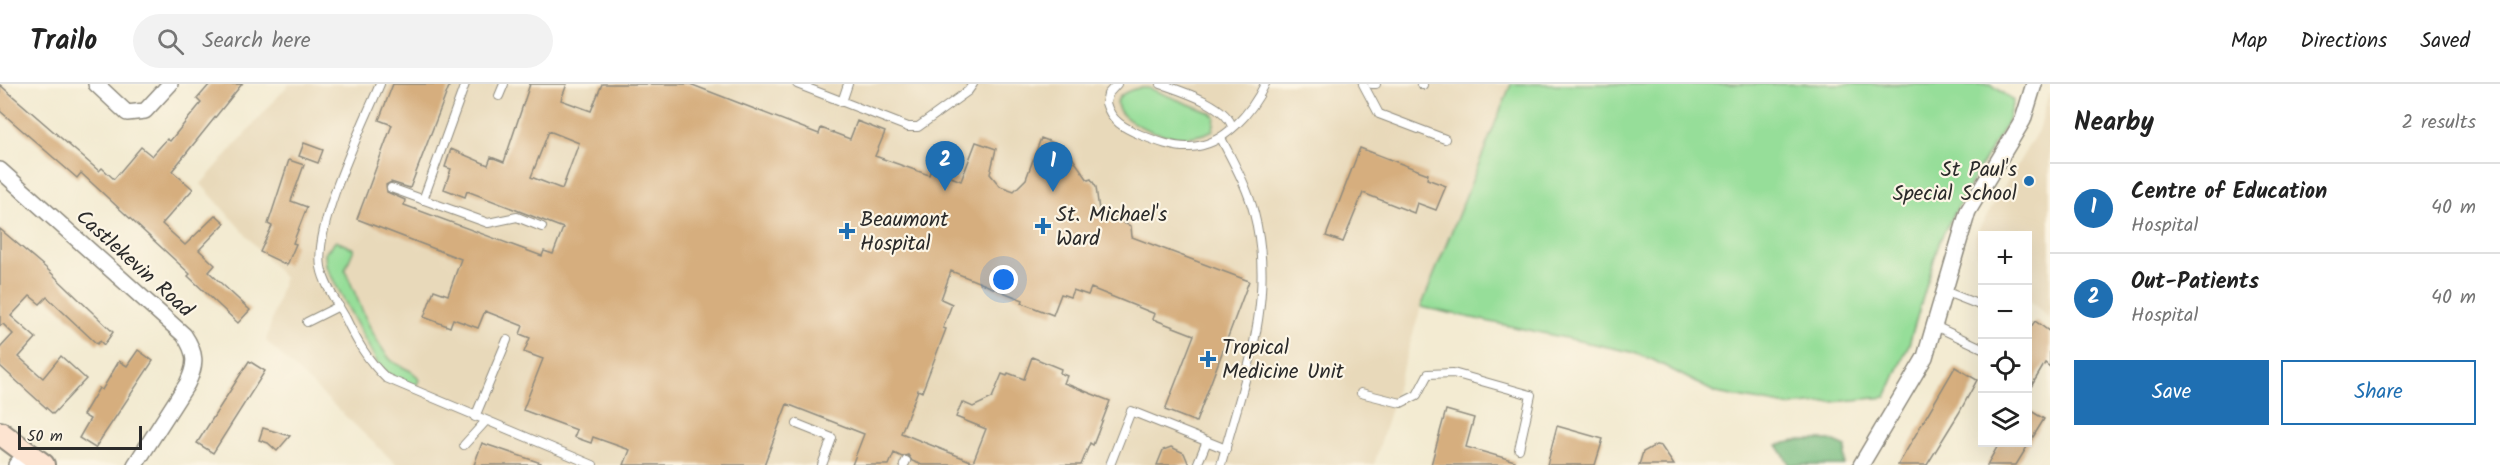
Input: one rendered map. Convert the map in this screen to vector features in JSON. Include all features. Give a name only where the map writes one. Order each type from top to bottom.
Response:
[{"type":"street","points":[[96,84],[127,113],[146,111],[170,84]]},
{"type":"street","points":[[1861,465],[1925,357],[1968,211],[2023,120],[2029,85]]},
{"type":"street","name":"Castlekevin Road","points":[[0,170],[184,335],[193,347],[195,359],[188,384],[135,465]]},
{"type":"street","points":[[0,433],[29,461]]},
{"type":"lane","points":[[380,84],[335,195],[320,252],[321,270],[360,347],[373,366],[386,378],[485,422],[590,464]]},
{"type":"lane","points":[[423,200],[465,84]]},
{"type":"lane","points":[[499,96],[504,84]]},
{"type":"lane","points":[[797,84],[908,128],[918,127],[968,91],[973,84]]},
{"type":"lane","points":[[842,102],[848,84]]},
{"type":"lane","points":[[1117,84],[1108,94],[1106,103],[1114,121],[1125,129],[1153,140],[1191,148],[1221,138],[1248,112],[1265,84]]},
{"type":"lane","points":[[1161,84],[1224,112],[1230,119],[1232,127]]},
{"type":"lane","points":[[1363,84],[1379,114],[1445,139]]},
{"type":"lane","points":[[1221,138],[1240,175],[1255,213],[1263,269],[1263,292],[1251,360],[1221,465]]},
{"type":"lane","points":[[391,188],[488,223],[517,218],[542,227]]},
{"type":"lane","points":[[1944,291],[1978,304]]},
{"type":"lane","points":[[307,322],[339,306]]},
{"type":"lane","points":[[1935,326],[1978,346]]},
{"type":"lane","points":[[475,417],[507,340]]},
{"type":"lane","points":[[1361,393],[1401,403],[1417,395],[1428,374],[1453,373],[1531,395],[1519,449]]},
{"type":"lane","points":[[1110,465],[1131,411],[1226,449]]},
{"type":"lane","points":[[464,445],[485,422]]},
{"type":"lane","points":[[797,424],[832,438],[822,465]]},
{"type":"lane","points":[[1197,465],[1207,441]]},
{"type":"shaded area","name":"Beaumont Hospital","points":[[289,84],[1511,84],[1421,307],[1374,465],[397,465],[266,341],[284,278],[201,184]]},
{"type":"shaded area","name":"St Paul's Special School","points":[[2050,89],[2050,319],[2032,303],[2032,231],[1978,231],[1978,255],[1975,235],[2040,127]]},
{"type":"green space","points":[[1511,84],[1991,84],[2013,101],[2007,123],[1975,175],[1940,240],[1909,344],[1886,397],[1788,406],[1716,393],[1653,360],[1631,352],[1421,307]]},
{"type":"green space","points":[[1139,88],[1148,88],[1211,113],[1215,117],[1213,130],[1194,136],[1173,136],[1135,124],[1122,114],[1117,104],[1122,95]]},
{"type":"green space","points":[[336,241],[354,249],[345,270],[364,316],[390,359],[417,376],[419,380],[416,386],[395,379],[378,364],[326,266],[325,253]]},
{"type":"green space","points":[[1800,440],[1830,440],[1846,447],[1844,465],[1790,465],[1777,445]]},
{"type":"building","points":[[210,84],[242,84],[172,171],[193,189],[162,224],[185,245],[216,215],[225,223],[199,250],[215,265],[209,272],[250,310],[238,323],[188,276],[190,274],[81,173],[77,178],[0,111],[0,85],[99,171],[102,168],[114,179],[141,147],[152,156],[167,139],[170,141],[201,103],[197,99]]},
{"type":"building","points":[[393,84],[450,84],[410,188],[391,182],[386,185],[387,192],[405,200],[404,205],[542,256],[544,251],[553,254],[563,228],[467,191],[465,197],[444,189],[451,169],[445,167],[451,149],[488,165],[491,157],[504,162],[530,84],[567,84],[561,100],[591,111],[602,84],[690,84],[819,134],[821,128],[850,139],[857,121],[885,132],[875,156],[929,175],[931,169],[961,181],[976,142],[996,149],[990,174],[1000,186],[1014,191],[1026,179],[1041,138],[1054,143],[1071,156],[1088,180],[1091,179],[1096,187],[1099,210],[1122,218],[1123,223],[1131,226],[1132,237],[1249,281],[1196,422],[1165,410],[1194,335],[1153,319],[1155,314],[1091,288],[1088,295],[1073,290],[1070,297],[1061,294],[1053,315],[1022,303],[1023,300],[951,271],[941,299],[952,304],[943,328],[946,329],[922,392],[918,390],[901,433],[973,462],[986,429],[956,417],[962,402],[973,407],[992,398],[1002,374],[1007,376],[1008,373],[1024,379],[1032,357],[1061,369],[1060,373],[1067,376],[1064,383],[1110,401],[1093,445],[1090,443],[1081,465],[922,465],[912,461],[908,455],[902,457],[894,453],[889,465],[852,465],[864,434],[787,404],[764,465],[624,465],[630,450],[593,437],[591,443],[574,437],[577,430],[523,410],[543,359],[524,352],[530,338],[520,334],[523,326],[485,311],[478,328],[453,319],[450,327],[424,317],[434,290],[448,295],[461,259],[357,219],[392,125],[379,120]],"holes":[[[549,131],[579,143],[562,189],[531,177]]]},
{"type":"building","points":[[304,143],[323,150],[318,163],[299,156]]},
{"type":"building","points":[[1360,148],[1428,174],[1427,179],[1446,186],[1436,210],[1417,203],[1414,213],[1363,193],[1343,242],[1326,236]]},
{"type":"building","points":[[289,160],[304,165],[291,201],[307,207],[287,265],[260,252],[272,226],[268,224]]},
{"type":"building","points":[[0,229],[46,268],[113,332],[104,345],[100,341],[97,344],[47,297],[40,304],[30,296],[11,316],[36,338],[19,357],[43,378],[61,356],[86,379],[53,414],[0,366],[0,348],[13,334],[3,324],[0,326]]},
{"type":"building","points":[[2035,321],[2050,332],[2050,367],[2045,363],[2032,385],[2032,339],[2032,325]]},
{"type":"building","points":[[138,350],[153,361],[95,448],[79,438],[90,419],[83,415],[99,388],[102,390],[119,361],[127,366]]},
{"type":"building","points":[[249,361],[265,371],[213,453],[197,443]]},
{"type":"building","points":[[1955,367],[1977,380],[1959,413],[1927,465],[1898,465]]},
{"type":"building","points":[[1446,410],[1474,418],[1466,447],[1515,461],[1514,465],[1431,465]]},
{"type":"building","points":[[2032,412],[2044,419],[2032,439]]},
{"type":"building","points":[[1557,426],[1603,439],[1595,465],[1547,465]]},
{"type":"building","points":[[263,428],[290,436],[277,451],[268,443],[259,440]]},
{"type":"building","points":[[482,443],[541,463],[540,465],[474,465]]},
{"type":"building","points":[[1656,445],[1661,446],[1674,465],[1639,465],[1643,452]]},
{"type":"building","points":[[1171,447],[1184,453],[1189,465],[1157,465],[1163,450]]},
{"type":"building","points":[[1997,447],[2027,447],[2016,465],[1987,465]]},
{"type":"place","name":"St Paul's Special School","points":[[2029,181]]},
{"type":"place","name":"Out-Patients","points":[[945,191]]},
{"type":"place","name":"Centre of Education","points":[[1053,192]]},
{"type":"place","name":"St. Michael's Ward","points":[[1043,226]]},
{"type":"place","name":"Beaumont Hospital","points":[[847,231]]},
{"type":"place","name":"Tropical Medicine Unit","points":[[1208,359]]}]
